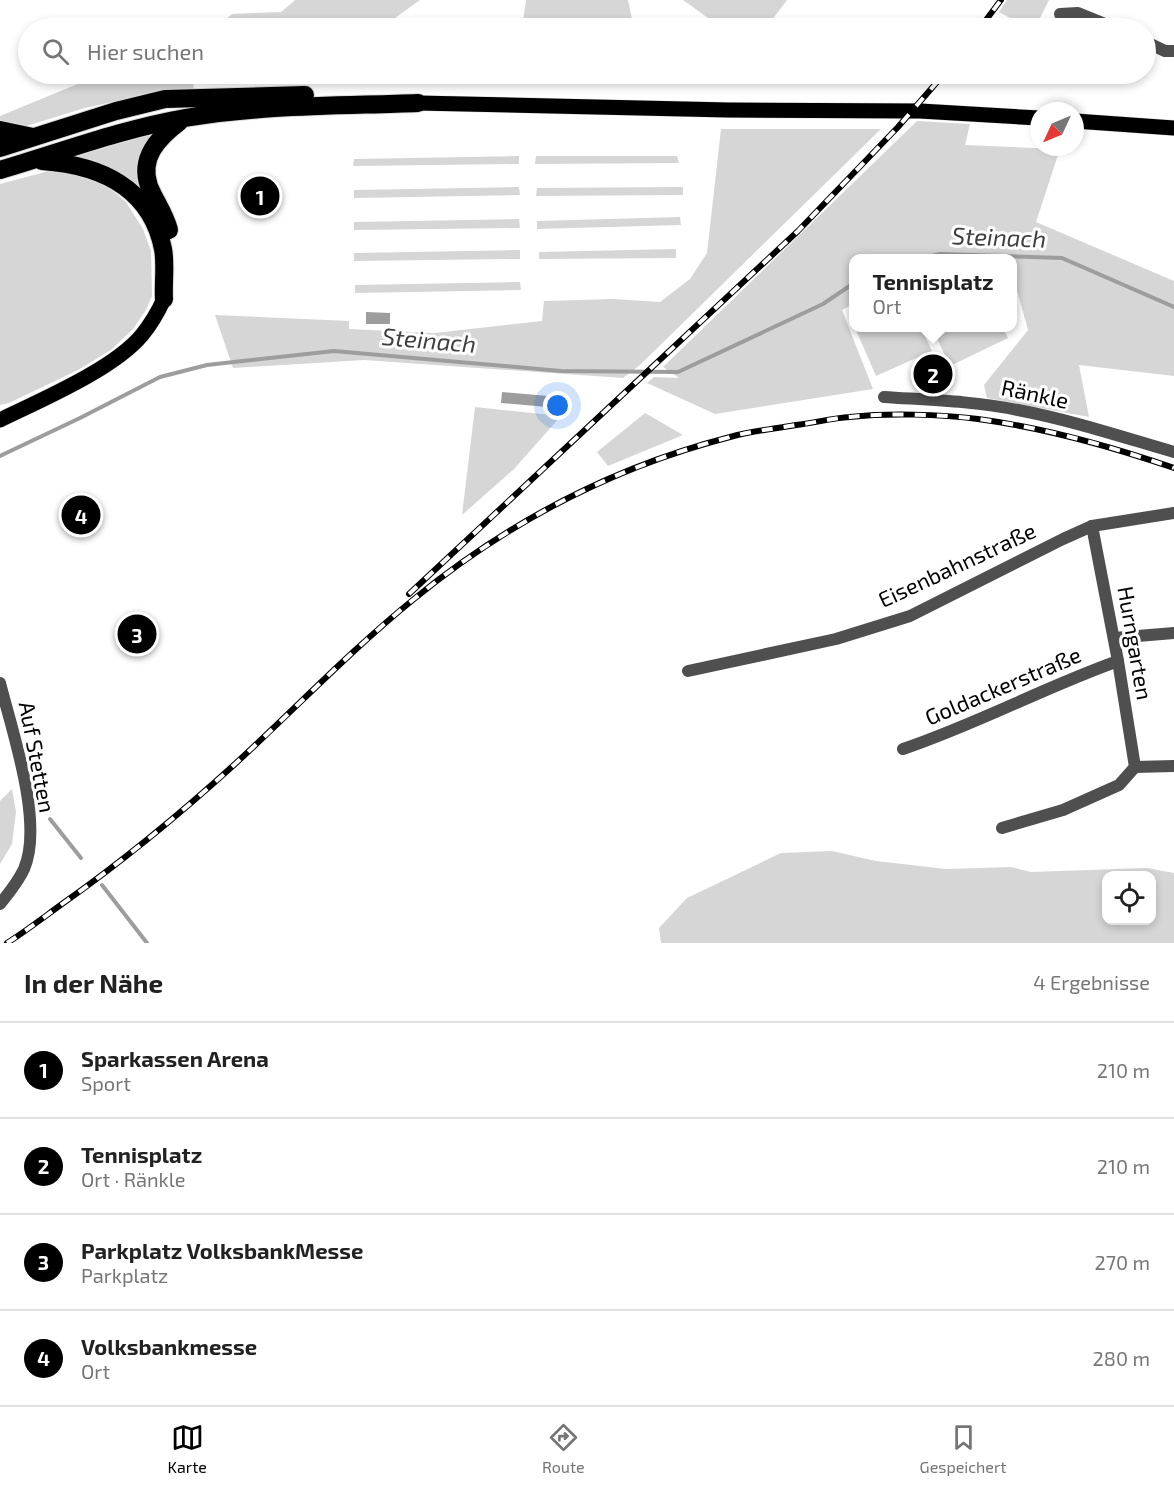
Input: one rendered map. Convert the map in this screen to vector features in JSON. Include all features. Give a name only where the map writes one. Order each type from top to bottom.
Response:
[{"type":"highway","points":[[0,148],[116,111],[165,99],[339,95],[418,103]]},
{"type":"highway","points":[[0,170],[121,133],[183,119],[290,108],[418,103]]},
{"type":"highway","points":[[164,299],[171,275],[172,255],[169,227],[150,187],[146,171],[148,156],[157,141],[183,119]]},
{"type":"highway","points":[[0,130],[35,138]]},
{"type":"highway","points":[[32,160],[67,163],[104,173],[128,189],[146,209],[158,230],[164,251],[164,299]]},
{"type":"main road","points":[[418,103],[728,110],[920,111],[1030,117]]},
{"type":"main road","points":[[1084,122],[1174,128]]},
{"type":"main road","points":[[0,420],[117,357],[142,336],[156,316],[164,299]]},
{"type":"street","points":[[1060,14],[1078,13],[1090,18]]},
{"type":"street","points":[[1156,47],[1165,51],[1174,51]]},
{"type":"street","name":"Ränkle","points":[[884,397],[963,402],[1017,410],[1062,419],[1174,452]]},
{"type":"street","name":"Eisenbahnstraße","points":[[688,671],[836,639],[910,616],[1092,526],[1174,513]]},
{"type":"street","name":"Hurngarten","points":[[1092,526],[1114,638],[1135,767]]},
{"type":"street","points":[[1114,638],[1174,633]]},
{"type":"street","name":"Goldackerstraße","points":[[903,749],[945,735],[1041,691],[1118,661]]},
{"type":"street","name":"Auf Stetten","points":[[0,683],[30,810],[29,846],[24,869],[0,904]]},
{"type":"street","points":[[1002,828],[1063,810],[1119,785],[1135,767],[1174,766]]},
{"type":"shaded area","points":[[295,0],[420,0],[395,18],[227,18],[232,14],[281,12]]},
{"type":"shaded area","points":[[526,0],[628,0],[632,18],[523,18]]},
{"type":"shaded area","points":[[683,0],[787,0],[774,18],[708,18]]},
{"type":"shaded area","points":[[1007,0],[1049,0],[1040,18],[1010,18],[999,12]]},
{"type":"shaded area","points":[[78,84],[193,84],[194,90],[139,96],[85,108],[0,134],[0,116]]},
{"type":"shaded area","points":[[917,121],[970,124],[965,145],[1030,148],[1030,156],[1058,156],[1036,222],[1174,281],[1174,376],[1079,365],[1089,417],[987,398],[984,385],[1028,330],[1017,290],[1017,254],[849,254],[849,306],[842,310],[873,389],[715,414],[647,383],[654,377],[679,378],[663,367]]},
{"type":"shaded area","points":[[721,129],[881,129],[640,365],[623,378],[364,360],[233,368],[215,315],[349,321],[349,329],[435,333],[542,321],[544,301],[614,299],[660,302],[690,279],[707,253]]},
{"type":"shaded area","points":[[153,134],[146,196],[114,172],[76,156]]},
{"type":"shaded area","points":[[519,156],[519,164],[353,166],[354,159]]},
{"type":"shaded area","points":[[536,156],[677,156],[679,163],[535,164]]},
{"type":"shaded area","points":[[64,167],[100,180],[126,202],[143,229],[151,251],[152,296],[133,329],[111,350],[78,370],[9,403],[0,405],[0,184]]},
{"type":"shaded area","points":[[519,187],[520,195],[354,198],[354,190]]},
{"type":"shaded area","points":[[683,187],[683,195],[536,196],[537,188]]},
{"type":"shaded area","points":[[680,217],[681,225],[537,229],[537,221]]},
{"type":"shaded area","points":[[519,219],[520,228],[354,230],[354,222]]},
{"type":"shaded area","points":[[676,249],[676,258],[539,259],[539,252]]},
{"type":"shaded area","points":[[520,250],[520,259],[354,261],[354,253]]},
{"type":"shaded area","points":[[520,282],[521,290],[355,293],[355,285]]},
{"type":"shaded area","points":[[366,312],[390,313],[390,324],[366,324]]},
{"type":"shaded area","points":[[857,332],[923,332],[932,351],[876,376]]},
{"type":"shaded area","points":[[934,332],[1005,332],[1008,338],[950,366]]},
{"type":"shaded area","points":[[502,392],[548,396],[547,407],[501,403]]},
{"type":"shaded area","points":[[475,407],[561,416],[514,469],[462,515]]},
{"type":"shaded area","points":[[645,413],[683,435],[608,466],[597,452]]},
{"type":"shaded area","points":[[12,789],[16,812],[12,844],[0,864],[0,801]]},
{"type":"shaded area","points":[[832,851],[876,861],[946,869],[1011,867],[1031,872],[1147,868],[1174,873],[1174,943],[661,943],[659,928],[687,898],[781,853]]},
{"type":"waterway","name":"Steinach","points":[[1017,257],[1062,258],[1174,307]]},
{"type":"waterway","name":"Steinach","points":[[0,456],[160,377],[207,365],[334,351],[561,371],[678,372],[823,304],[849,286]]},
{"type":"waterway","points":[[50,819],[81,858]]},
{"type":"waterway","points":[[102,885],[147,943]]},
{"type":"railway","points":[[988,18],[1001,0]]},
{"type":"railway","points":[[409,594],[798,231],[898,127],[935,84]]},
{"type":"railway","points":[[7,943],[107,871],[172,819],[235,764],[368,639],[449,571],[524,522],[603,481],[644,464],[687,449],[754,432],[843,418],[914,415],[963,417],[1028,427],[1102,445],[1174,468]]},
{"type":"place","name":"Sparkassen Arena","points":[[260,196]]},
{"type":"place","name":"Tennisplatz","points":[[933,374]]},
{"type":"place","name":"Volksbankmesse","points":[[81,515]]},
{"type":"place","name":"Parkplatz VolksbankMesse","points":[[137,634]]}]
